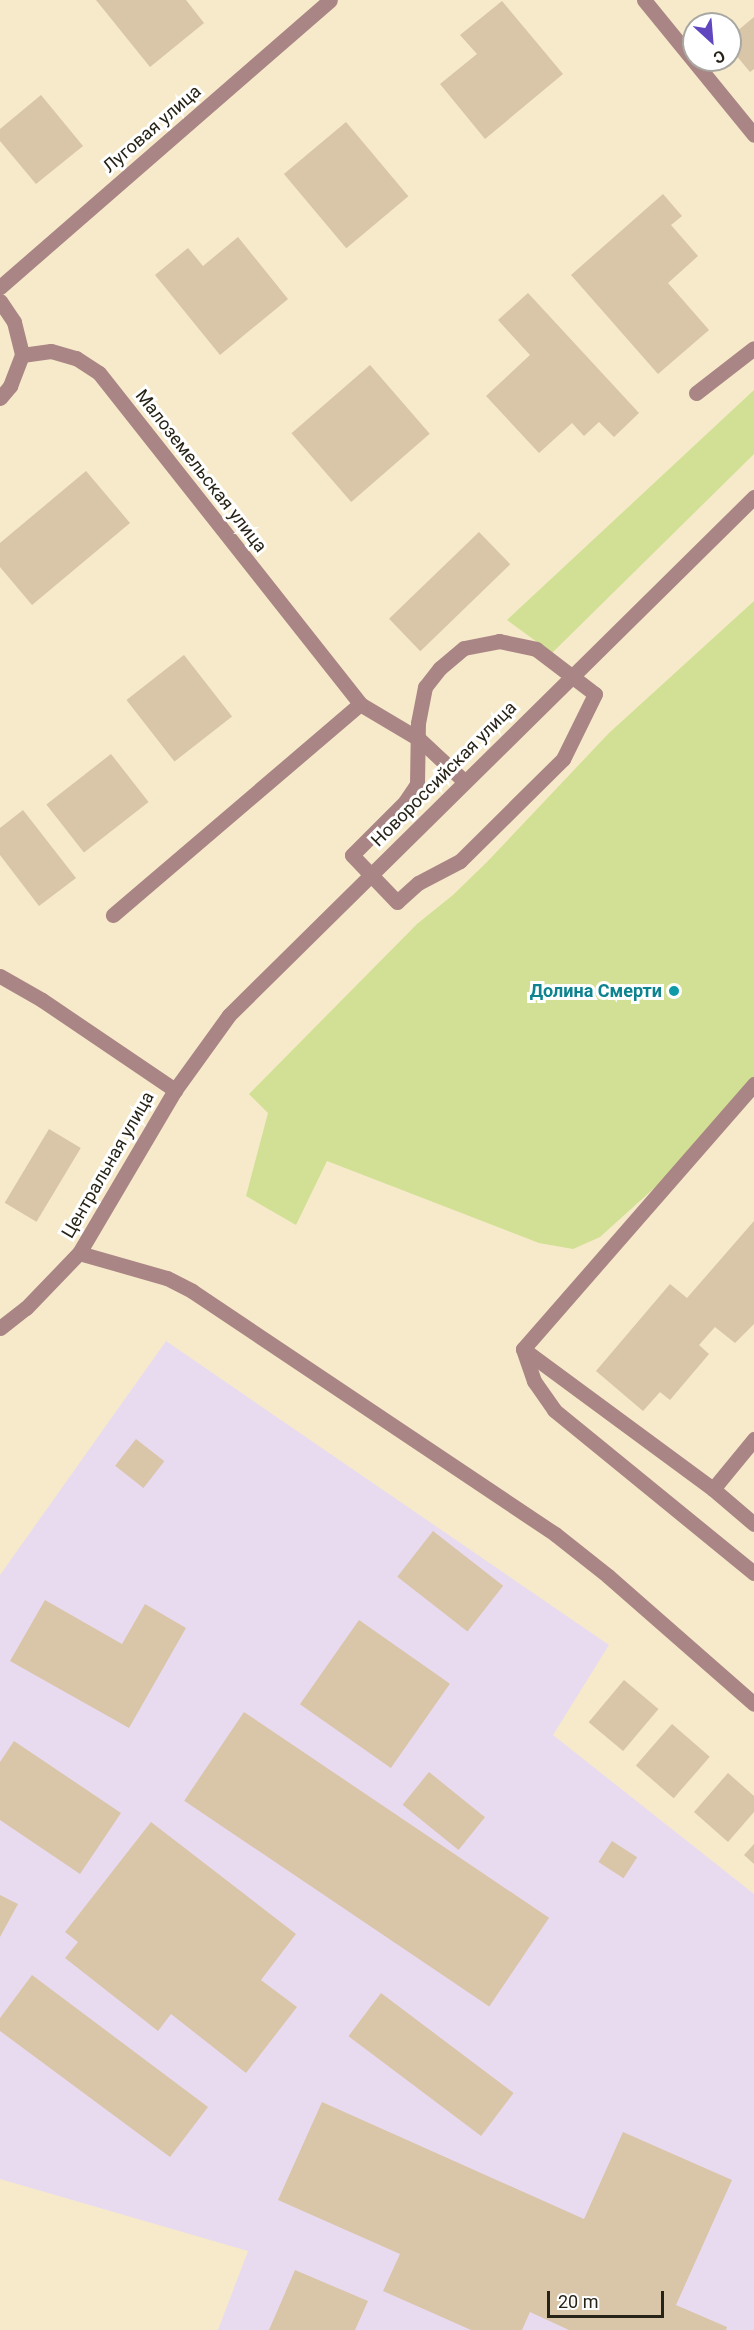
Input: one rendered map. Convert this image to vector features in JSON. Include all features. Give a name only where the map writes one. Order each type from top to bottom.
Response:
[{"type":"street","name":"Луговая улица","points":[[0,287],[330,0]]},
{"type":"street","points":[[644,0],[754,135]]},
{"type":"street","points":[[0,301],[14,322],[22,355],[10,386],[0,398]]},
{"type":"street","points":[[696,393],[754,348]]},
{"type":"street","name":"Малоземельская улица","points":[[22,355],[51,351],[76,358],[99,373],[360,704]]},
{"type":"street","name":"Новороссийская улица","points":[[175,1090],[229,1015],[754,497]]},
{"type":"street","points":[[500,641],[536,650],[571,676],[595,694],[563,759],[460,861],[418,883],[397,902],[352,855],[405,802],[417,784],[418,723],[425,687],[440,668],[464,648],[500,641]]},
{"type":"street","points":[[113,915],[360,704],[419,739],[464,781]]},
{"type":"street","name":"Центральная улица","points":[[0,976],[42,1000],[175,1090],[80,1253],[26,1308],[0,1328]]},
{"type":"street","points":[[523,1349],[754,1084]]},
{"type":"street","points":[[80,1253],[167,1278],[192,1290],[555,1534],[608,1576],[754,1704]]},
{"type":"street","points":[[523,1349],[713,1489],[754,1524]]},
{"type":"street","points":[[523,1349],[534,1381],[554,1410],[754,1573]]},
{"type":"street","points":[[713,1489],[754,1440]]},
{"type":"shaded area","points":[[166,1341],[609,1645],[553,1735],[754,1894],[754,2330],[218,2330],[248,2251],[0,2179],[0,1575]]},
{"type":"green space","points":[[754,390],[754,454],[552,653],[507,620]]},
{"type":"green space","points":[[754,601],[754,1082],[672,1172],[600,1237],[573,1249],[539,1243],[327,1161],[296,1225],[246,1196],[268,1113],[249,1094],[417,924],[453,895],[487,862],[609,733]]},
{"type":"building","points":[[96,0],[186,0],[204,23],[150,67]]},
{"type":"building","points":[[502,1],[563,74],[485,139],[440,84],[477,54],[460,35]]},
{"type":"building","points":[[754,17],[754,69],[750,72],[742,62],[742,27]]},
{"type":"building","points":[[41,95],[83,146],[36,184],[0,141],[0,129]]},
{"type":"building","points":[[346,122],[408,196],[346,248],[284,174]]},
{"type":"building","points":[[663,194],[682,216],[671,225],[698,256],[668,283],[709,330],[658,374],[571,275]]},
{"type":"building","points":[[238,237],[288,299],[220,355],[155,275],[188,248],[203,266]]},
{"type":"building","points":[[528,293],[639,413],[614,437],[599,422],[584,436],[572,423],[539,453],[486,396],[530,355],[498,320]]},
{"type":"building","points":[[370,365],[430,434],[351,502],[292,433]]},
{"type":"building","points":[[86,471],[130,523],[32,605],[0,567],[0,543]]},
{"type":"building","points":[[479,532],[510,564],[420,651],[389,619]]},
{"type":"building","points":[[184,655],[232,716],[174,761],[126,700]]},
{"type":"building","points":[[111,754],[149,802],[84,853],[46,804]]},
{"type":"building","points":[[23,810],[76,878],[39,906],[0,855],[0,828]]},
{"type":"building","points":[[49,1129],[81,1148],[36,1222],[5,1203]]},
{"type":"building","points":[[754,1221],[754,1324],[735,1343],[715,1327],[699,1345],[709,1354],[670,1400],[660,1392],[643,1411],[596,1371],[670,1284],[687,1298]]},
{"type":"building","points":[[136,1439],[164,1461],[143,1488],[115,1466]]},
{"type":"building","points":[[433,1531],[503,1586],[467,1631],[397,1577]]},
{"type":"building","points":[[45,1600],[122,1644],[145,1604],[186,1628],[129,1728],[10,1661]]},
{"type":"building","points":[[359,1620],[450,1684],[391,1768],[300,1704]]},
{"type":"building","points":[[624,1680],[658,1709],[623,1751],[589,1722]]},
{"type":"building","points":[[244,1712],[549,1918],[489,2006],[184,1801]]},
{"type":"building","points":[[672,1724],[710,1757],[674,1798],[636,1766]]},
{"type":"building","points":[[14,1741],[121,1813],[80,1874],[0,1820],[0,1762]]},
{"type":"building","points":[[429,1772],[485,1817],[459,1850],[403,1805]]},
{"type":"building","points":[[728,1773],[754,1796],[754,1812],[728,1842],[694,1812]]},
{"type":"building","points":[[151,1822],[296,1934],[261,1980],[297,2007],[246,2073],[171,2014],[158,2031],[65,1958],[78,1942],[65,1932]]},
{"type":"building","points":[[612,1841],[637,1857],[624,1878],[598,1862]]},
{"type":"building","points":[[754,1844],[754,1864],[744,1855]]},
{"type":"building","points":[[0,1895],[18,1904],[0,1937]]},
{"type":"building","points":[[32,1975],[208,2107],[170,2157],[0,2031],[0,2018]]},
{"type":"building","points":[[381,1993],[514,2093],[481,2136],[349,2036]]},
{"type":"building","points":[[322,2102],[584,2219],[623,2132],[732,2180],[676,2305],[727,2327],[726,2330],[569,2330],[530,2312],[522,2330],[471,2330],[383,2291],[400,2254],[278,2200]]},
{"type":"building","points":[[295,2270],[368,2301],[355,2330],[269,2330]]},
{"type":"place","name":"Долина Смерти","points":[[674,991]]}]
